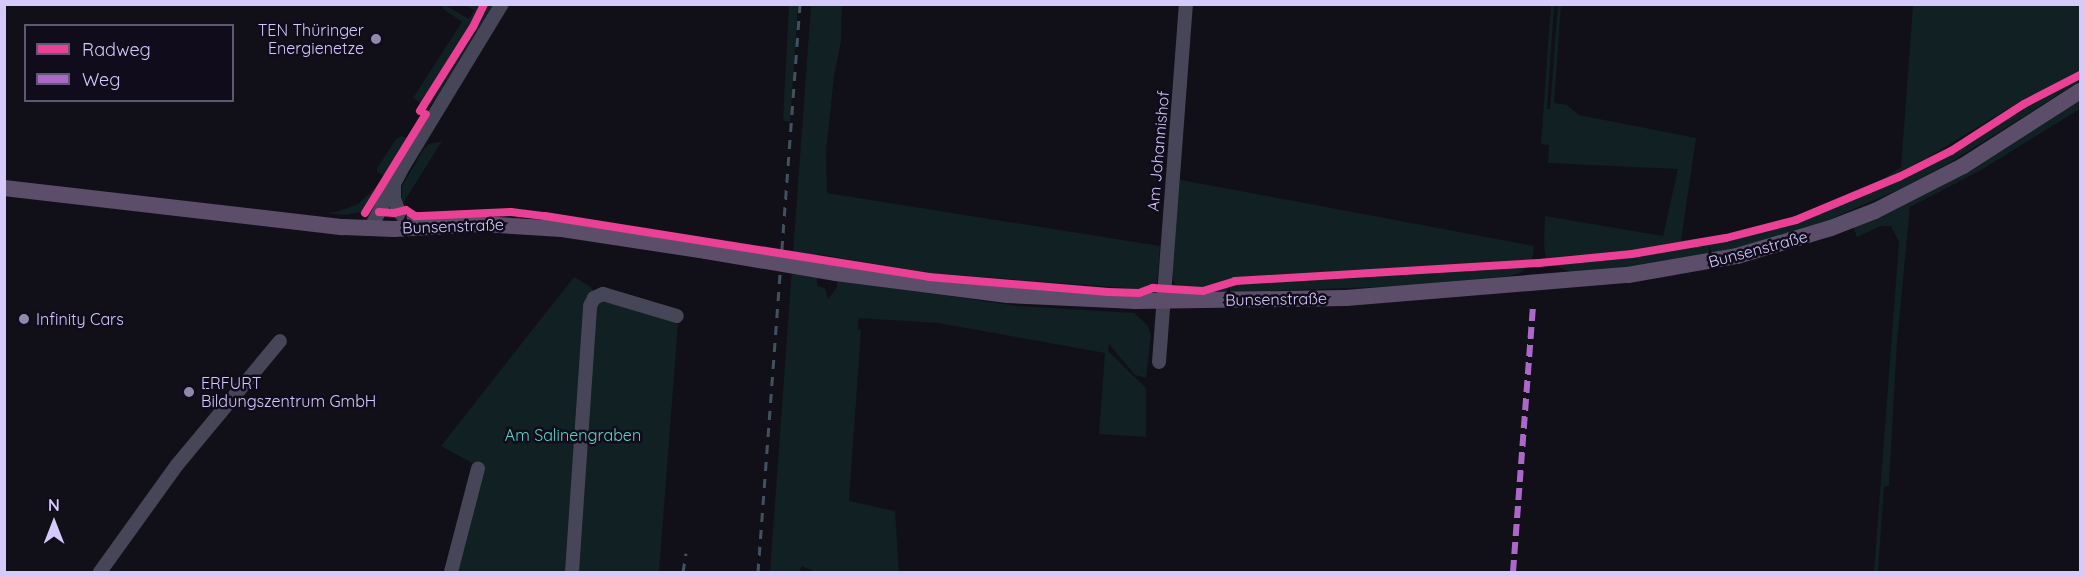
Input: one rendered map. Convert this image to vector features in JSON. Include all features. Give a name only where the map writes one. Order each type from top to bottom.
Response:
[{"type":"main road","name":"Bunsenstraße","points":[[4,188],[336,226],[371,228],[511,224],[581,231],[836,273],[1008,295],[1163,301],[1346,298],[1628,275],[1716,261],[1811,235],[1875,211],[1963,166],[2080,91]]},
{"type":"street","points":[[371,228],[394,184],[502,4]]},
{"type":"street","name":"Am Johannishof","points":[[1159,362],[1186,4]]},
{"type":"street","points":[[394,184],[394,199],[399,212],[414,227]]},
{"type":"street","points":[[572,573],[590,306],[594,298],[603,294],[677,316]]},
{"type":"street","points":[[100,573],[177,465],[280,340]]},
{"type":"street","points":[[451,573],[478,468]]},
{"type":"green space","points":[[445,5],[469,19],[474,10],[465,5],[480,5],[470,27],[422,104],[413,98],[462,22],[442,8]]},
{"type":"green space","points":[[487,5],[495,5],[437,100],[432,98]]},
{"type":"green space","points":[[789,5],[798,5],[790,122],[783,121]]},
{"type":"green space","points":[[811,5],[842,5],[841,41],[834,76],[826,153],[827,193],[1160,246],[1157,284],[1139,289],[928,273],[817,254],[817,286],[825,288],[828,299],[837,287],[837,280],[1018,306],[1134,313],[1148,326],[1151,335],[1146,378],[1135,375],[1109,344],[1108,351],[1146,388],[1146,437],[1099,434],[1105,353],[938,323],[858,318],[858,330],[861,330],[849,501],[895,511],[899,572],[816,572],[802,566],[799,572],[770,572]]},
{"type":"green space","points":[[1551,5],[1554,5],[1547,109],[1550,109],[1558,5],[1561,5],[1554,103],[1567,105],[1579,115],[1696,138],[1681,241],[1728,234],[1675,246],[1546,258],[1545,216],[1663,236],[1678,169],[1548,163],[1549,145],[1541,144]]},
{"type":"green space","points":[[1913,5],[2080,5],[2080,71],[2024,99],[1927,158],[1876,184],[1901,167]]},
{"type":"green space","points":[[2080,77],[2080,81],[1951,162],[1900,189],[1819,224],[1750,245],[1652,264],[1570,272],[1550,264],[1643,255],[1703,245],[1802,220],[1868,195],[1918,171]]},
{"type":"green space","points":[[2080,100],[2080,109],[1981,170],[1910,207],[1897,342],[1889,486],[1884,487],[1878,572],[1874,572],[1899,242],[1891,226],[1881,226],[1857,237],[1853,226]]},
{"type":"green space","points":[[402,136],[407,138],[384,176],[377,172],[377,168],[396,139]]},
{"type":"green space","points":[[442,141],[402,205],[402,186],[423,150],[429,144]]},
{"type":"green space","points":[[1176,179],[1534,246],[1533,256],[1531,260],[1396,272],[1235,278],[1206,288],[1188,288],[1175,284],[1172,275]]},
{"type":"green space","points":[[378,185],[368,206],[362,212],[345,215],[325,213],[336,212],[358,204]]},
{"type":"green space","points":[[1528,266],[1520,273],[1508,276],[1405,286],[1208,293],[1240,282],[1345,279]]},
{"type":"green space","name":"Am Salinengraben","points":[[574,277],[591,287],[599,299],[678,324],[659,572],[457,572],[483,469],[441,446]]},
{"type":"railway","points":[[758,572],[800,4]]},
{"type":"railway","points":[[683,572],[686,553]]},
{"type":"marked path","points":[[1513,572],[1533,305]]},
{"type":"cycle path","points":[[420,111],[473,27],[484,4]]},
{"type":"cycle path","points":[[379,212],[394,213],[406,210],[415,216],[511,212],[929,277],[1108,292],[1139,293],[1153,288],[1203,291],[1235,281],[1539,263],[1632,254],[1726,238],[1796,220],[1899,177],[1951,151],[2024,104],[2080,75]]},
{"type":"cycle path","points":[[365,213],[426,114]]},
{"type":"place","name":"TEN Thüringer Energienetze","points":[[376,39]]},
{"type":"place","name":"Infinity Cars","points":[[24,319]]},
{"type":"place","name":"ERFURT Bildungszentrum GmbH","points":[[189,392]]}]
